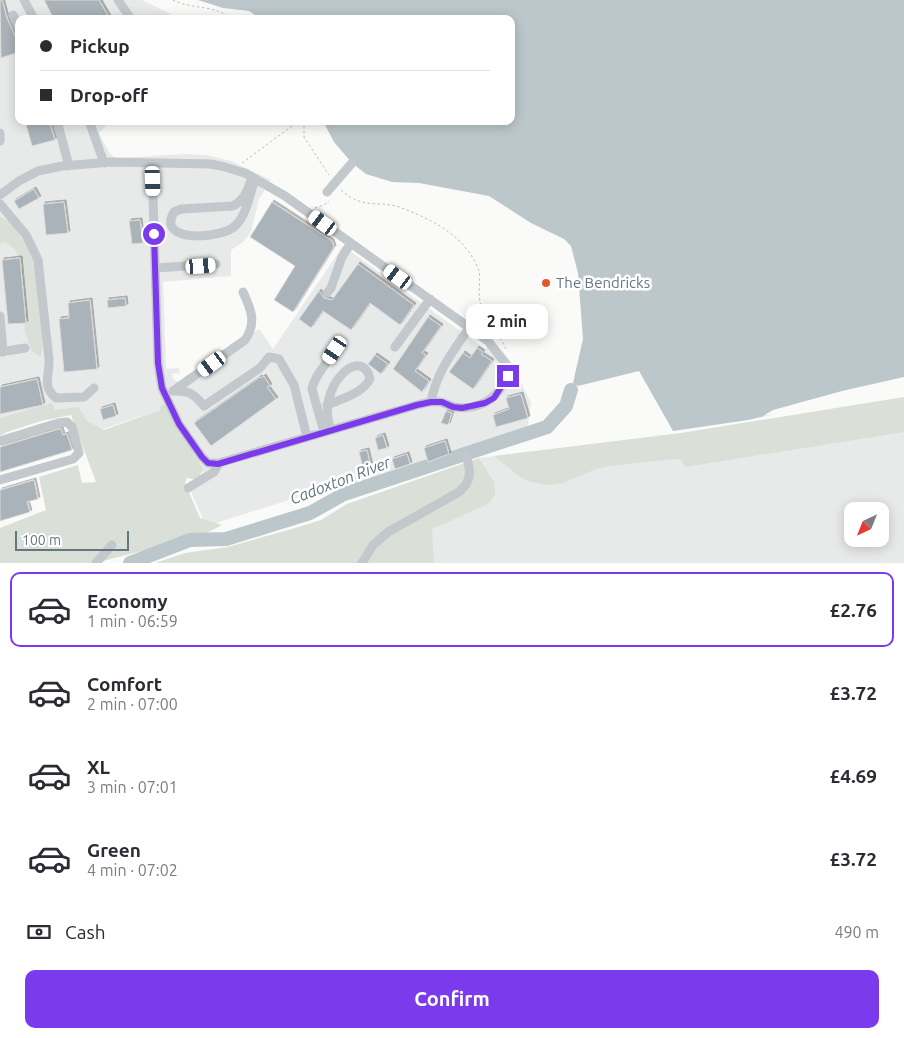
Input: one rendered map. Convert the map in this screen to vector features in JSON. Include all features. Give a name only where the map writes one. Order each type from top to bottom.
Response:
[{"type":"street","points":[[24,0],[32,15]]},
{"type":"street","points":[[118,0],[128,15]]},
{"type":"street","points":[[13,16],[15,20]]},
{"type":"street","points":[[57,125],[69,166]]},
{"type":"street","points":[[90,125],[104,163]]},
{"type":"street","points":[[0,133],[0,141]]},
{"type":"street","points":[[0,195],[32,174],[46,169],[69,166],[104,163],[152,163],[210,164],[233,169],[254,178],[285,196],[488,341],[509,368],[508,376],[494,398],[485,403],[462,408],[453,407],[442,402],[431,402],[218,464],[208,463],[179,424],[162,388],[158,363],[152,163]]},
{"type":"street","points":[[331,188],[352,163]]},
{"type":"street","points":[[254,178],[242,216],[238,224],[231,230],[215,235],[183,235],[174,230],[171,224],[174,212],[233,206],[244,197],[254,178]]},
{"type":"street","points":[[0,204],[26,235],[38,260],[50,370],[46,383],[48,388],[56,398],[84,396],[94,388]]},
{"type":"street","points":[[327,293],[331,288],[342,257],[351,243]]},
{"type":"street","points":[[155,268],[216,264]]},
{"type":"street","points":[[165,397],[244,340],[253,322],[250,307],[242,292]]},
{"type":"street","points":[[395,347],[430,299]]},
{"type":"street","points":[[0,316],[1,352],[25,348]]},
{"type":"street","points":[[431,402],[434,386],[442,368],[470,328]]},
{"type":"street","points":[[327,431],[312,389],[313,382],[335,350],[336,341]]},
{"type":"street","points":[[173,391],[186,391],[195,395],[204,406],[260,368],[269,357],[279,359],[294,385],[307,437]]},
{"type":"street","points":[[327,405],[342,400],[365,386],[370,379],[369,374],[355,365],[334,383],[327,405],[327,431]]},
{"type":"street","points":[[0,441],[67,422],[72,427],[79,453],[76,457],[69,460],[0,480]]},
{"type":"street","points":[[362,563],[373,545],[388,532],[465,487],[470,478],[470,468],[466,455]]},
{"type":"street","points":[[188,488],[212,477],[218,464]]},
{"type":"street","points":[[96,563],[112,545]]},
{"type":"path","points":[[173,0],[227,15]]},
{"type":"path","points":[[233,169],[294,125]]},
{"type":"path","points":[[304,125],[304,137],[331,188],[330,200],[324,205],[314,208],[309,213]]},
{"type":"path","points":[[331,188],[358,201],[398,206],[436,223],[454,236],[469,250],[479,270],[478,291],[481,305],[509,354]]},
{"type":"shaded area","points":[[0,0],[142,0],[173,15],[15,15],[15,125],[106,125],[99,133],[110,154],[116,158],[184,154],[207,155],[231,161],[271,180],[259,199],[251,232],[243,242],[231,250],[231,276],[163,282],[166,369],[179,368],[180,373],[172,374],[173,379],[178,382],[188,380],[259,329],[273,349],[343,246],[485,349],[493,340],[511,362],[531,403],[527,432],[475,446],[344,489],[340,484],[206,526],[189,487],[206,478],[173,434],[160,410],[88,434],[79,409],[0,419]]},
{"type":"shaded area","points":[[198,0],[904,0],[904,390],[819,403],[748,420],[673,431],[639,371],[578,386],[573,383],[583,339],[578,273],[571,246],[564,239],[531,223],[489,196],[419,183],[392,182],[366,174],[352,163],[334,142],[325,125],[515,125],[515,15],[255,15],[249,11],[223,8]]},
{"type":"shaded area","points":[[0,217],[12,224],[31,255],[42,323],[42,350],[40,357],[32,351],[25,332],[22,273],[16,250],[6,242],[0,244]]},
{"type":"shaded area","points":[[904,397],[904,432],[685,467],[681,460],[673,459],[609,466],[596,469],[563,483],[550,485],[530,482],[519,476],[494,456],[681,433]]},
{"type":"shaded area","points":[[52,403],[55,410],[78,407],[88,422],[104,430],[160,410],[161,405],[166,405],[203,469],[198,480],[187,478],[185,483],[200,518],[222,525],[201,536],[95,563],[0,563],[0,528],[46,510],[39,477],[78,465],[82,483],[96,482],[71,415],[41,421],[0,436],[0,418]]},
{"type":"shaded area","points":[[904,406],[904,563],[164,563],[286,541],[479,458]]},
{"type":"shaded area","points":[[479,458],[494,482],[495,494],[488,504],[432,529],[434,563],[155,563],[185,553],[228,547],[321,520],[347,504]]},
{"type":"pier","points":[[904,377],[904,392],[763,416],[773,410],[842,391]]},
{"type":"building","points":[[0,0],[2,0],[15,36],[15,53],[1,58]]},
{"type":"building","points":[[44,0],[99,0],[108,15],[52,15]]},
{"type":"building","points":[[26,125],[50,125],[55,140],[32,146]]},
{"type":"building","points":[[34,189],[39,198],[19,209],[14,201]]},
{"type":"building","points":[[64,202],[68,233],[46,235],[43,204]]},
{"type":"building","points":[[272,202],[332,241],[334,247],[293,312],[274,300],[295,266],[250,237]]},
{"type":"building","points":[[140,220],[143,243],[132,244],[129,221]]},
{"type":"building","points":[[20,258],[26,323],[8,324],[2,260]]},
{"type":"building","points":[[358,264],[414,305],[400,325],[370,303],[351,330],[323,311],[311,328],[299,319],[319,291],[324,298],[332,300]]},
{"type":"building","points":[[125,298],[126,306],[108,308],[107,300]]},
{"type":"building","points":[[90,300],[97,369],[64,372],[59,319],[69,318],[68,303]]},
{"type":"building","points":[[428,317],[441,326],[422,353],[426,355],[415,371],[429,381],[422,392],[393,369]]},
{"type":"building","points":[[477,348],[483,352],[481,354],[492,361],[473,389],[449,372],[463,353],[470,358]]},
{"type":"building","points":[[375,355],[388,364],[381,374],[368,364]]},
{"type":"building","points":[[264,376],[270,386],[267,387],[276,399],[211,446],[194,423]]},
{"type":"building","points":[[37,379],[43,405],[0,414],[0,387]]},
{"type":"building","points":[[521,394],[528,418],[496,427],[493,415],[509,409],[506,398]]},
{"type":"building","points":[[113,405],[116,416],[103,420],[100,409]]},
{"type":"building","points":[[446,411],[452,413],[448,425],[441,423]]},
{"type":"building","points":[[61,429],[63,435],[67,434],[72,450],[0,472],[0,447]]},
{"type":"building","points":[[383,435],[387,448],[378,450],[375,438]]},
{"type":"building","points":[[445,441],[449,454],[428,462],[424,448]]},
{"type":"building","points":[[367,450],[372,471],[364,472],[359,452]]},
{"type":"building","points":[[407,454],[410,464],[395,469],[392,459]]},
{"type":"building","points":[[34,480],[38,499],[27,502],[30,512],[0,521],[0,490]]},
{"type":"waterway","name":"Cadoxton River","points":[[130,563],[190,540],[226,539],[310,513],[344,494],[547,427],[566,406],[571,390]]},
{"type":"place","name":"The Bendricks","points":[[546,283]]},
{"type":"route","points":[[154,234],[158,363],[162,388],[179,424],[208,463],[218,464],[417,405],[442,402],[453,407],[462,408],[485,403],[494,398],[508,376]]}]
